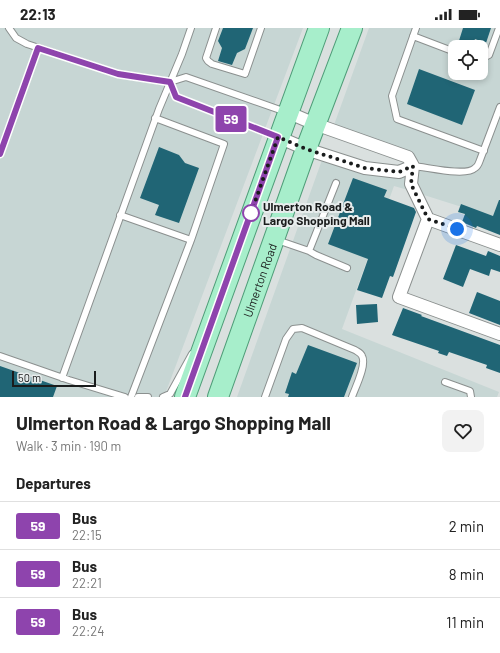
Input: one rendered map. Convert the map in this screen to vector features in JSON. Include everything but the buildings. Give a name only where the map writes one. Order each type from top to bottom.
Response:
[{"type":"main road","points":[[186,397],[318,28]]},
{"type":"main road","name":"Ulmerton Road","points":[[218,397],[315,124],[352,28]]},
{"type":"street","points":[[287,112],[315,124],[408,157],[413,166],[411,184],[428,219],[500,245]]},
{"type":"street","points":[[278,137],[306,149],[365,168],[399,172],[413,166]]},
{"type":"street","points":[[428,219],[399,297],[500,334]]},
{"type":"lane","points":[[9,28],[16,38],[27,44],[118,74],[170,82],[186,77],[287,112]]},
{"type":"lane","points":[[62,378],[155,118],[191,28]]},
{"type":"lane","points":[[216,28],[206,58],[212,64],[245,74],[262,28]]},
{"type":"lane","points":[[416,28],[392,96],[397,119],[484,150]]},
{"type":"lane","points":[[488,56],[499,28]]},
{"type":"lane","points":[[414,36],[448,49]]},
{"type":"lane","points":[[0,154],[38,48]]},
{"type":"lane","points":[[170,82],[176,97],[278,137]]},
{"type":"lane","points":[[413,166],[456,173],[468,172],[476,168],[500,107]]},
{"type":"lane","points":[[131,397],[191,240],[224,144],[155,118]]},
{"type":"lane","points":[[309,250],[336,183]]},
{"type":"lane","points":[[120,215],[191,240]]},
{"type":"lane","points":[[274,239],[309,250],[316,255],[348,268]]},
{"type":"lane","points":[[265,397],[286,339],[293,329],[302,328],[362,354],[364,361],[362,371],[352,397]]},
{"type":"lane","points":[[163,397],[170,394],[189,357],[208,334]]},
{"type":"lane","points":[[0,356],[62,378],[125,397]]},
{"type":"lane","points":[[445,382],[470,392],[471,397]]},
{"type":"lane","points":[[138,397],[148,397]]},
{"type":"shaded area","points":[[0,28],[303,28],[164,397],[0,397]]},
{"type":"shaded area","points":[[369,28],[500,28],[500,219],[424,195],[418,183],[420,161],[413,155],[334,125]]},
{"type":"shaded area","points":[[322,160],[365,174],[399,178],[406,176],[405,183],[408,190],[394,186],[342,329],[499,392],[497,397],[237,397]]},
{"type":"bus line","name":"59","points":[[0,154],[38,48],[118,74],[170,82],[176,97],[278,137],[185,397]]},
{"type":"place","name":"Ulmerton Road & Largo Shopping Mall","points":[[251,213]]},
{"type":"route","points":[[251,213],[278,137],[306,149],[365,168],[399,172],[413,166],[411,184],[428,219],[457,229]]}]
